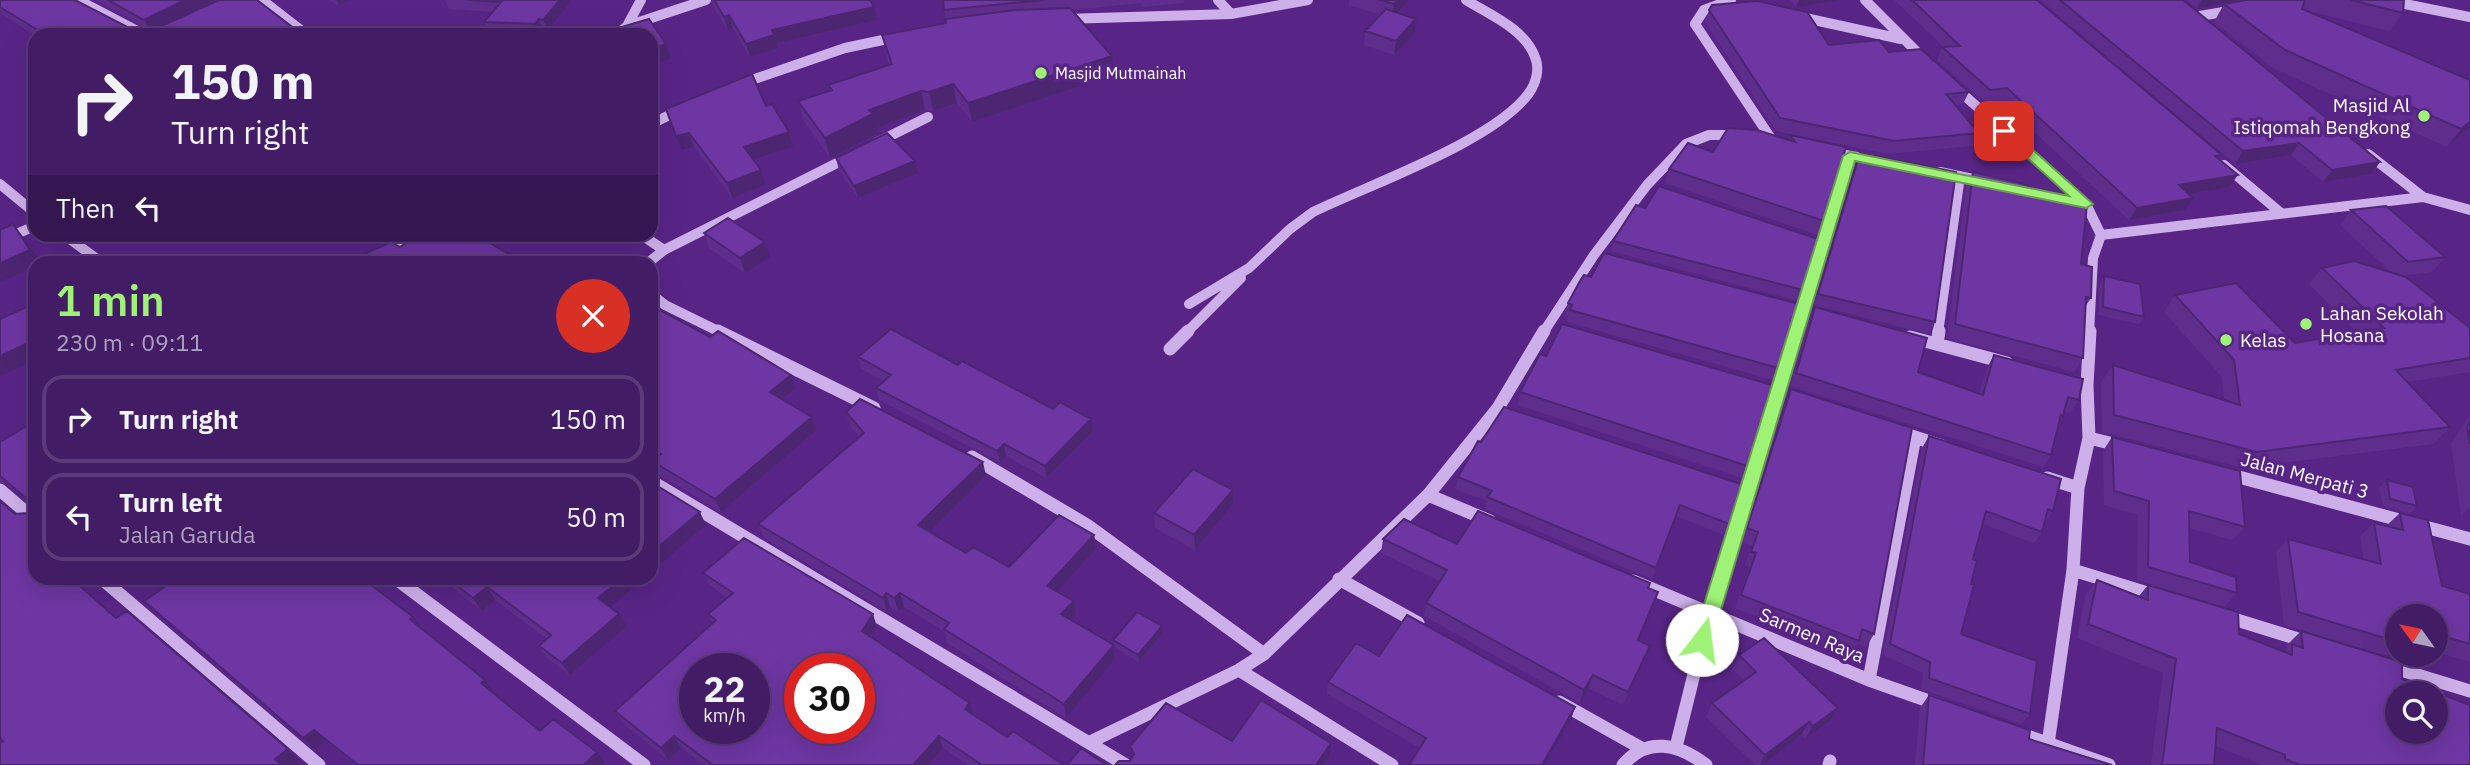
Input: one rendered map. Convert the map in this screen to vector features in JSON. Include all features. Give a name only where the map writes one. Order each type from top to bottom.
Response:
[{"type":"street","points":[[78,0],[132,28]]},
{"type":"street","points":[[262,0],[299,28]]},
{"type":"street","points":[[627,26],[641,0]]},
{"type":"street","points":[[627,26],[706,0]]},
{"type":"street","points":[[1218,0],[1231,14]]},
{"type":"street","points":[[1055,19],[1231,14],[1308,0]]},
{"type":"street","points":[[1170,349],[1290,227],[1314,211],[1451,149],[1503,118],[1535,86],[1538,72],[1536,58],[1523,38],[1466,0]]},
{"type":"street","points":[[1090,742],[1239,670],[1264,654],[1428,495],[1504,410],[1554,326],[1601,257],[1686,144],[1696,138],[1728,134],[1779,142],[1695,24],[1702,10],[1731,0],[1744,4]]},
{"type":"street","points":[[1865,0],[1932,66]]},
{"type":"street","points":[[2385,0],[2431,4],[2470,17]]},
{"type":"street","points":[[2194,17],[2249,8]]},
{"type":"street","points":[[2184,9],[2205,26]]},
{"type":"street","points":[[1783,14],[1902,39]]},
{"type":"street","points":[[731,88],[845,48],[908,35]]},
{"type":"street","points":[[1943,76],[2086,204],[2101,235],[2093,258],[2081,383],[2089,438],[2078,488],[2073,570],[2048,744]]},
{"type":"street","points":[[658,120],[693,103]]},
{"type":"street","points":[[656,256],[928,117]]},
{"type":"street","points":[[2358,146],[2423,197]]},
{"type":"street","points":[[1811,148],[1887,163]]},
{"type":"street","points":[[1676,747],[1742,488],[1779,392],[1802,309],[1815,242],[1850,156]]},
{"type":"street","points":[[2218,160],[2281,213]]},
{"type":"street","points":[[1923,169],[2006,186]]},
{"type":"street","points":[[1937,344],[1960,176]]},
{"type":"street","points":[[0,184],[28,207]]},
{"type":"street","points":[[2052,197],[2086,204]]},
{"type":"street","points":[[2101,235],[2423,197],[2470,210]]},
{"type":"street","points":[[0,241],[28,229]]},
{"type":"street","points":[[73,242],[92,256]]},
{"type":"street","points":[[83,250],[86,242]]},
{"type":"street","points":[[379,256],[409,242]]},
{"type":"street","points":[[652,242],[664,250]]},
{"type":"street","points":[[1189,304],[1256,262]]},
{"type":"street","points":[[658,300],[888,414]]},
{"type":"street","points":[[1896,333],[2024,368]]},
{"type":"street","points":[[1878,425],[1952,449]]},
{"type":"street","points":[[1869,680],[1914,437]]},
{"type":"street","points":[[2089,438],[2141,452]]},
{"type":"street","points":[[957,449],[1087,525],[1264,654]]},
{"type":"street","name":"Jalan Merpati 3","points":[[2207,469],[2470,539]]},
{"type":"street","points":[[2028,472],[2078,488]]},
{"type":"street","points":[[658,485],[1126,765]]},
{"type":"street","points":[[0,490],[28,514]]},
{"type":"street","points":[[1428,495],[1505,527]]},
{"type":"street","points":[[2073,570],[2166,598]]},
{"type":"street","name":"Sarmen Raya","points":[[1620,576],[1869,680],[1959,712]]},
{"type":"street","points":[[1339,579],[1436,633]]},
{"type":"street","points":[[109,585],[319,765]]},
{"type":"street","points":[[404,585],[636,763]]},
{"type":"street","points":[[2206,611],[2325,647]]},
{"type":"street","points":[[2377,663],[2470,691]]},
{"type":"street","points":[[1239,670],[1392,765]]},
{"type":"street","points":[[1544,694],[1641,748]]},
{"type":"street","points":[[1997,726],[2109,765]]},
{"type":"street","points":[[1623,765],[1628,757],[1641,748],[1656,745],[1676,747],[1689,752],[1706,765]]},
{"type":"building","points":[[0,0],[75,0],[129,28],[34,28],[0,7]]},
{"type":"building","points":[[108,0],[185,0],[144,20]]},
{"type":"building","points":[[219,0],[257,0],[294,28],[158,28]]},
{"type":"building","points":[[468,0],[560,0],[543,20],[539,19],[535,24],[484,22],[501,2]]},
{"type":"building","points":[[714,0],[870,0],[874,7],[772,30],[774,35],[746,44],[729,15],[724,17]]},
{"type":"building","points":[[943,0],[1044,0],[944,10]]},
{"type":"building","points":[[1379,0],[1398,0],[1394,4]]},
{"type":"building","points":[[1912,0],[2037,0],[2222,155],[2215,156],[2238,175],[2179,185],[2193,198],[2137,208],[2007,88],[1990,90],[1942,47],[1960,46]]},
{"type":"building","points":[[2060,0],[2183,0],[2380,162],[2332,170],[2299,143],[2243,151]]},
{"type":"building","points":[[2246,0],[2305,0],[2302,9],[2470,80],[2470,122],[2461,129],[2285,50],[2224,4]]},
{"type":"building","points":[[2351,0],[2404,0],[2403,13]]},
{"type":"building","points":[[1757,1],[1807,12],[1829,45],[1879,40],[1889,52],[1921,49],[1969,92],[1946,94],[1979,133],[1894,141],[1780,118],[1709,10],[1712,5]]},
{"type":"building","points":[[1070,8],[1112,56],[968,103],[953,84],[929,92],[921,91],[869,110],[873,114],[825,138],[798,101],[832,90],[828,85],[892,64],[882,35],[946,23],[945,19],[1015,10]]},
{"type":"building","points":[[1386,9],[1416,19],[1396,41],[1365,31]]},
{"type":"building","points":[[649,19],[655,28],[618,28]]},
{"type":"building","points":[[658,32],[666,44],[658,47]]},
{"type":"building","points":[[752,74],[766,106],[772,104],[789,132],[744,147],[761,170],[727,183],[689,133],[676,136],[666,109]]},
{"type":"building","points":[[1728,128],[1757,130],[1795,142],[1790,135],[1846,147],[1824,221],[1669,169],[1688,143],[1713,152]]},
{"type":"building","points":[[887,133],[915,161],[854,186],[836,158]]},
{"type":"building","points":[[1860,153],[1956,172],[1935,322],[1818,294]]},
{"type":"building","points":[[1973,172],[2028,185],[2028,189],[2087,204],[2081,264],[2092,267],[2091,298],[2086,297],[2083,358],[1955,324]]},
{"type":"building","points":[[1659,186],[1818,239],[1803,290],[1613,241],[1636,205],[1645,208]]},
{"type":"building","points":[[2386,206],[2445,257],[2408,262],[2351,210]]},
{"type":"building","points":[[728,218],[765,242],[740,258],[704,233]]},
{"type":"building","points":[[13,224],[30,250],[0,263],[0,230]]},
{"type":"building","points":[[391,242],[400,247],[408,242],[488,242],[512,256],[360,256]]},
{"type":"building","points":[[1604,253],[1799,304],[1778,368],[1570,310],[1572,305],[1568,303],[1580,281],[1584,275],[1591,277]]},
{"type":"building","name":"Lahan Sekolah Hosana","points":[[2354,261],[2406,277],[2470,328],[2470,358],[2396,370],[2450,427],[2257,452],[2114,415],[2113,365],[2240,405],[2234,360],[2175,295],[2236,283],[2295,343],[2384,328],[2322,268]]},
{"type":"building","points":[[2104,276],[2140,284],[2144,317],[2103,307]]},
{"type":"building","points":[[28,306],[28,343],[0,356],[0,319]]},
{"type":"building","points":[[1815,307],[1927,338],[1918,372],[1983,395],[1994,355],[2083,379],[2079,400],[2068,397],[2051,455],[1796,373]]},
{"type":"building","points":[[658,309],[710,337],[718,331],[791,375],[770,392],[812,417],[715,499],[658,465],[658,456],[661,454],[658,452]]},
{"type":"building","points":[[1562,324],[1772,385],[1747,466],[1520,392],[1540,354],[1546,356]]},
{"type":"building","points":[[891,329],[958,365],[962,361],[1053,409],[1060,402],[1091,419],[1045,466],[1004,444],[997,451],[876,388],[891,375],[858,357]]},
{"type":"building","points":[[1791,389],[1912,428],[1874,634],[1862,629],[1859,641],[1741,595],[1756,553],[1751,552],[1758,532],[1747,528]]},
{"type":"building","points":[[860,399],[983,462],[918,525],[966,553],[973,547],[1009,567],[1059,515],[1094,535],[1047,586],[1074,601],[1061,614],[1114,645],[1064,704],[944,629],[949,623],[900,593],[894,598],[886,593],[883,598],[758,524],[864,433],[846,412]]},
{"type":"building","points":[[1504,407],[1741,484],[1729,524],[1680,505],[1656,568],[1487,497],[1492,491],[1458,477],[1478,441],[1481,442]]},
{"type":"building","points":[[2470,422],[2470,444],[2467,426]]},
{"type":"building","points":[[28,425],[28,502],[0,476],[0,442]]},
{"type":"building","points":[[1929,436],[2061,479],[2053,511],[2048,509],[2042,532],[1986,511],[1973,559],[1977,561],[1971,584],[1974,585],[1961,634],[2037,661],[2030,714],[1929,678],[1930,662],[1890,644]]},
{"type":"building","points":[[2112,437],[2240,471],[2245,527],[2189,511],[2190,562],[2236,577],[2237,593],[2148,567],[2149,501],[2114,491]]},
{"type":"building","points":[[1193,469],[1233,490],[1194,535],[1154,513]]},
{"type":"building","points":[[2387,480],[2413,487],[2417,506],[2390,499]]},
{"type":"building","points":[[658,486],[700,512],[658,547]]},
{"type":"building","points":[[0,501],[15,514],[28,511],[28,585],[79,585],[116,618],[127,611],[288,749],[275,759],[281,765],[0,765],[0,743],[3,741],[0,738]]},
{"type":"building","points":[[1478,511],[1650,583],[1648,588],[1658,592],[1638,640],[1650,646],[1628,692],[1593,675],[1584,690],[1426,603],[1447,570],[1383,539],[1404,519],[1457,544]]},
{"type":"building","points":[[2400,513],[2428,520],[2442,586],[2470,594],[2470,644],[2448,638],[2448,604],[2385,604],[2385,638],[2298,612],[2288,539],[2381,564],[2374,523],[2403,530]]},
{"type":"building","points":[[744,538],[873,614],[862,631],[970,703],[965,709],[1007,737],[1013,731],[1064,765],[982,765],[939,736],[913,765],[713,765],[685,744],[770,744],[770,653],[679,653],[716,620],[708,614],[733,593],[703,573]]},
{"type":"building","points":[[2097,580],[2148,600],[2148,585],[2238,612],[2239,634],[2292,655],[2292,644],[2303,648],[2301,631],[2385,657],[2385,667],[2402,667],[2402,679],[2407,681],[2385,681],[2385,744],[2448,744],[2448,697],[2470,705],[2470,765],[2300,765],[2285,759],[2285,755],[2217,728],[2214,765],[2162,765],[2176,659],[2088,624]]},
{"type":"building","points":[[168,585],[371,585],[413,617],[410,619],[485,680],[481,683],[540,731],[553,719],[597,752],[584,765],[358,765],[314,730],[303,738],[144,601]]},
{"type":"building","points":[[456,585],[614,585],[598,598],[619,614],[562,663],[539,646],[551,635],[487,587],[473,598]]},
{"type":"building","points":[[1137,612],[1162,626],[1138,655],[1113,640]]},
{"type":"building","points":[[1407,615],[1575,707],[1542,765],[1409,765],[1426,738],[1328,682],[1356,643],[1379,656]]},
{"type":"building","points":[[1764,638],[1838,708],[1813,726],[1809,722],[1765,755],[1712,703],[1756,672],[1739,655]]},
{"type":"building","points":[[679,653],[679,740],[674,736],[661,748],[615,711]]},
{"type":"building","points":[[1929,695],[2030,730],[2029,739],[2112,765],[1923,765]]},
{"type":"building","points":[[1261,700],[1331,743],[1316,765],[1115,765],[1119,761],[1130,761],[1134,754],[1130,746],[1166,703],[1232,741]]},
{"type":"building","points":[[1081,748],[1107,765],[1067,765]]},
{"type":"place","name":"Masjid Mutmainah","points":[[1041,73]]},
{"type":"place","name":"Masjid Al Istiqomah Bengkong","points":[[2424,116]]},
{"type":"place","name":"Lahan Sekolah Hosana","points":[[2306,324]]},
{"type":"place","name":"Kelas","points":[[2226,340]]},
{"type":"route","points":[[1702,640],[1850,156],[1960,176],[2086,204],[2004,131]]}]
